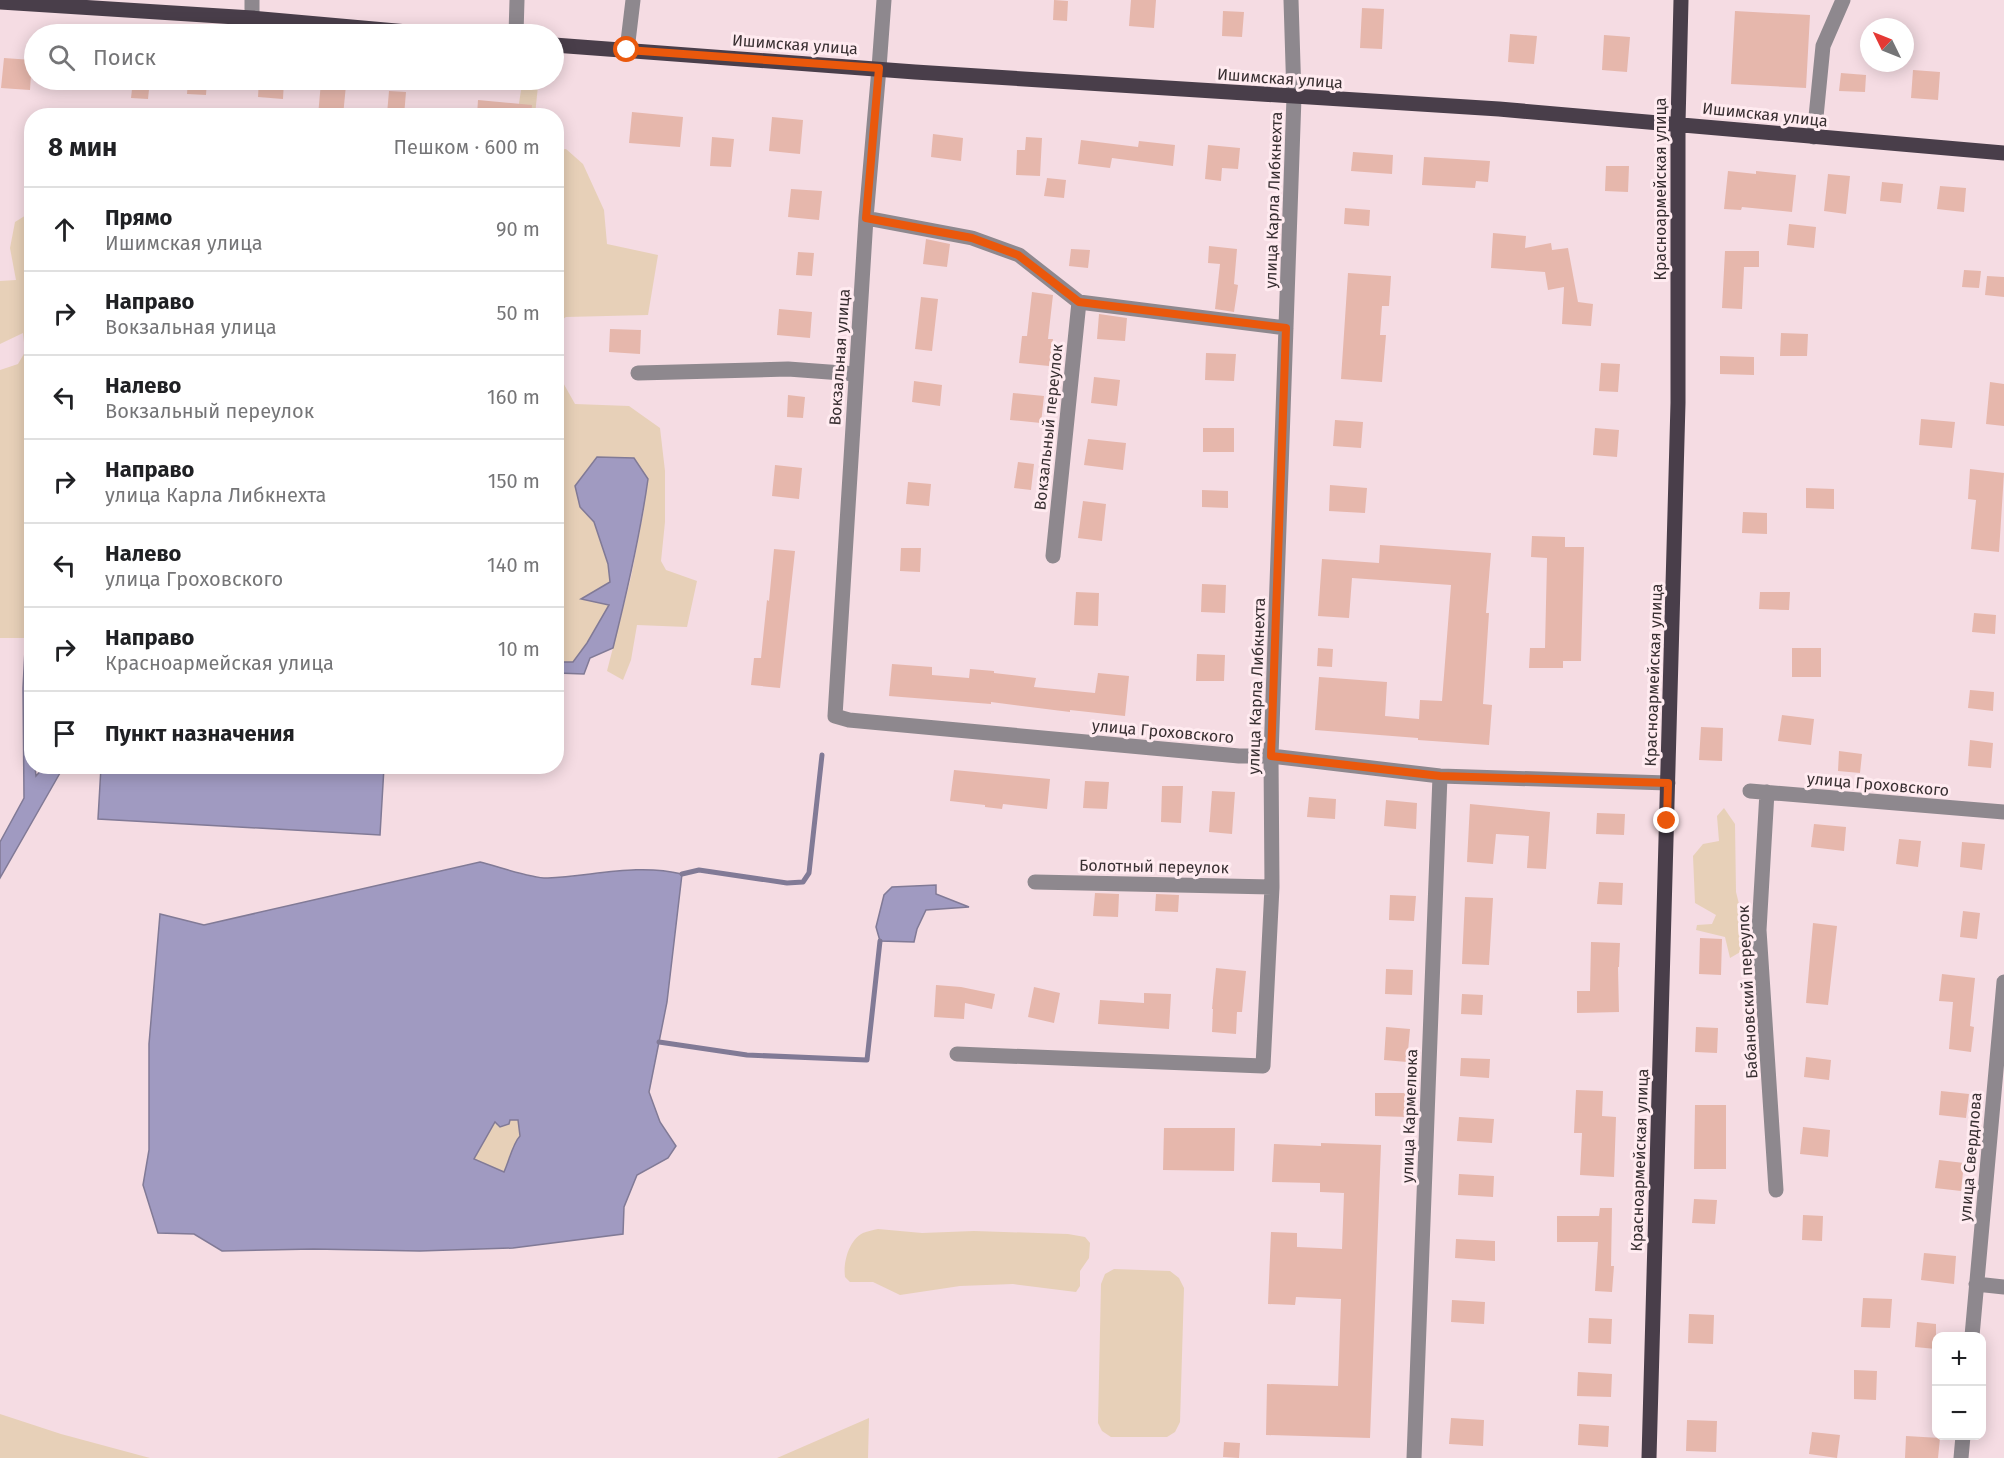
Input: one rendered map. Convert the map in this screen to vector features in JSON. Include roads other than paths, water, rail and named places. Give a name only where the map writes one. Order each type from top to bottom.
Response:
[{"type":"main road","name":"Красноармейская улица","points":[[1649,1458],[1678,403],[1678,123],[1681,0]]},
{"type":"main road","points":[[0,2],[92,4],[319,24]]},
{"type":"main road","name":"Ишимская улица","points":[[564,46],[1294,97],[1499,109],[2004,153]]},
{"type":"street","points":[[252,0],[252,18]]},
{"type":"street","points":[[516,24],[517,0]]},
{"type":"street","points":[[627,50],[633,0]]},
{"type":"street","name":"Вокзальная улица","points":[[835,716],[866,218],[884,0]]},
{"type":"street","name":"улица Карла Либкнехта","points":[[957,1054],[1263,1066],[1272,886],[1271,756],[1294,97],[1291,0]]},
{"type":"street","points":[[1815,137],[1823,46],[1844,0]]},
{"type":"street","points":[[866,218],[972,238],[1018,255],[1079,302],[1286,328]]},
{"type":"street","name":"Вокзальный переулок","points":[[1053,556],[1079,302]]},
{"type":"street","points":[[638,373],[788,369],[856,374]]},
{"type":"street","name":"улица Гроховского","points":[[835,716],[849,720],[1239,756],[1271,756],[1440,776],[1668,783]]},
{"type":"street","name":"улица Кармелюка","points":[[1414,1458],[1440,776]]},
{"type":"street","name":"улица Гроховского","points":[[1750,791],[2004,812]]},
{"type":"street","name":"Бабановский переулок","points":[[1767,792],[1759,930],[1776,1190]]},
{"type":"street","name":"Болотный переулок","points":[[1035,882],[1272,886]]},
{"type":"street","name":"улица Свердлова","points":[[1972,1332],[2004,981]]},
{"type":"street","points":[[1977,1284],[2004,1287]]},
{"type":"street","points":[[1961,1458],[1963,1440]]},
{"type":"waterway","points":[[682,874],[699,870],[787,883],[803,882],[809,873],[822,755]]},
{"type":"waterway","points":[[659,1042],[747,1055],[867,1060],[880,941]]}]
